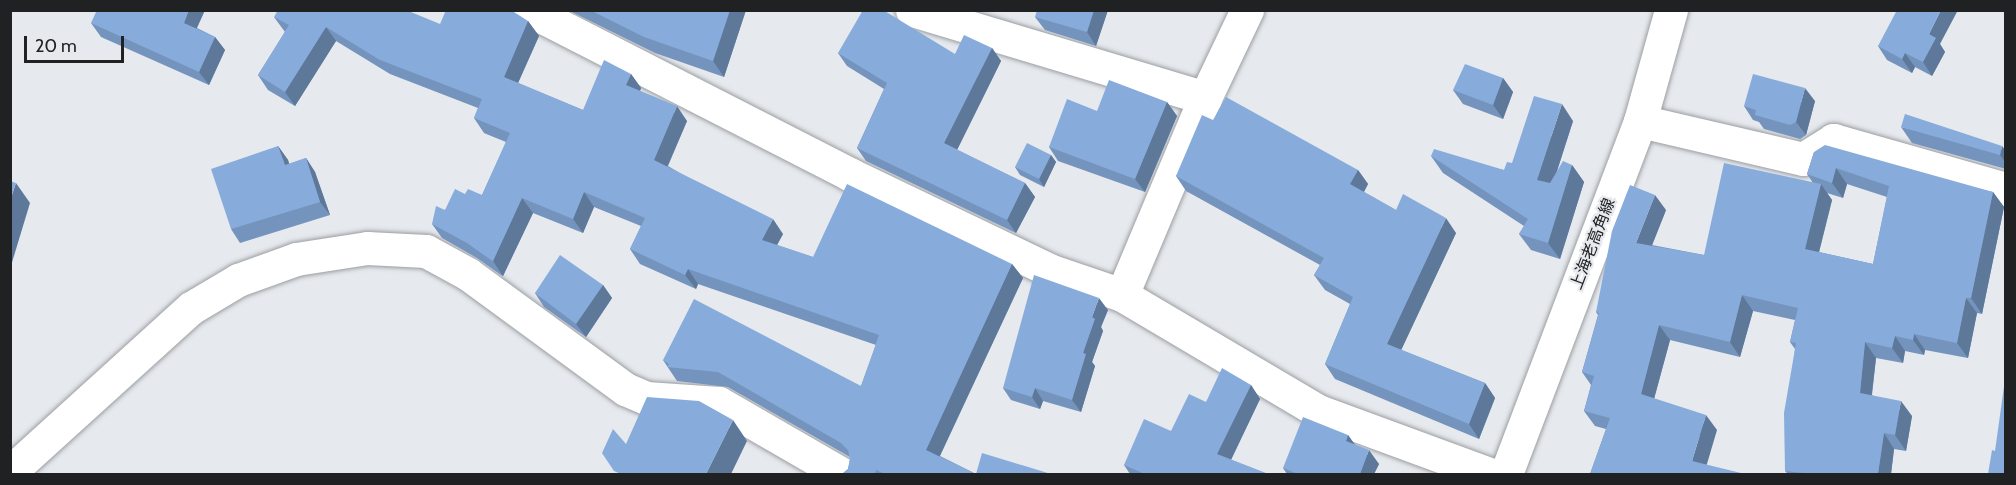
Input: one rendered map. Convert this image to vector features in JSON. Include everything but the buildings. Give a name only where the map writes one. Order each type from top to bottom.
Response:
[{"type":"street","points":[[529,10],[859,179],[1049,270],[1122,295],[1318,411],[1489,474]]},
{"type":"street","points":[[912,10],[1205,98]]},
{"type":"street","points":[[1122,295],[1205,98],[1247,10]]},
{"type":"street","name":"上海老高角線","points":[[1506,474],[1640,121],[1671,10]]},
{"type":"street","points":[[1640,121],[1803,159],[1833,140],[2006,189]]},
{"type":"street","points":[[10,472],[191,308],[238,280],[296,259],[367,248],[426,251],[468,274],[625,389],[646,398],[719,403],[842,474]]}]
